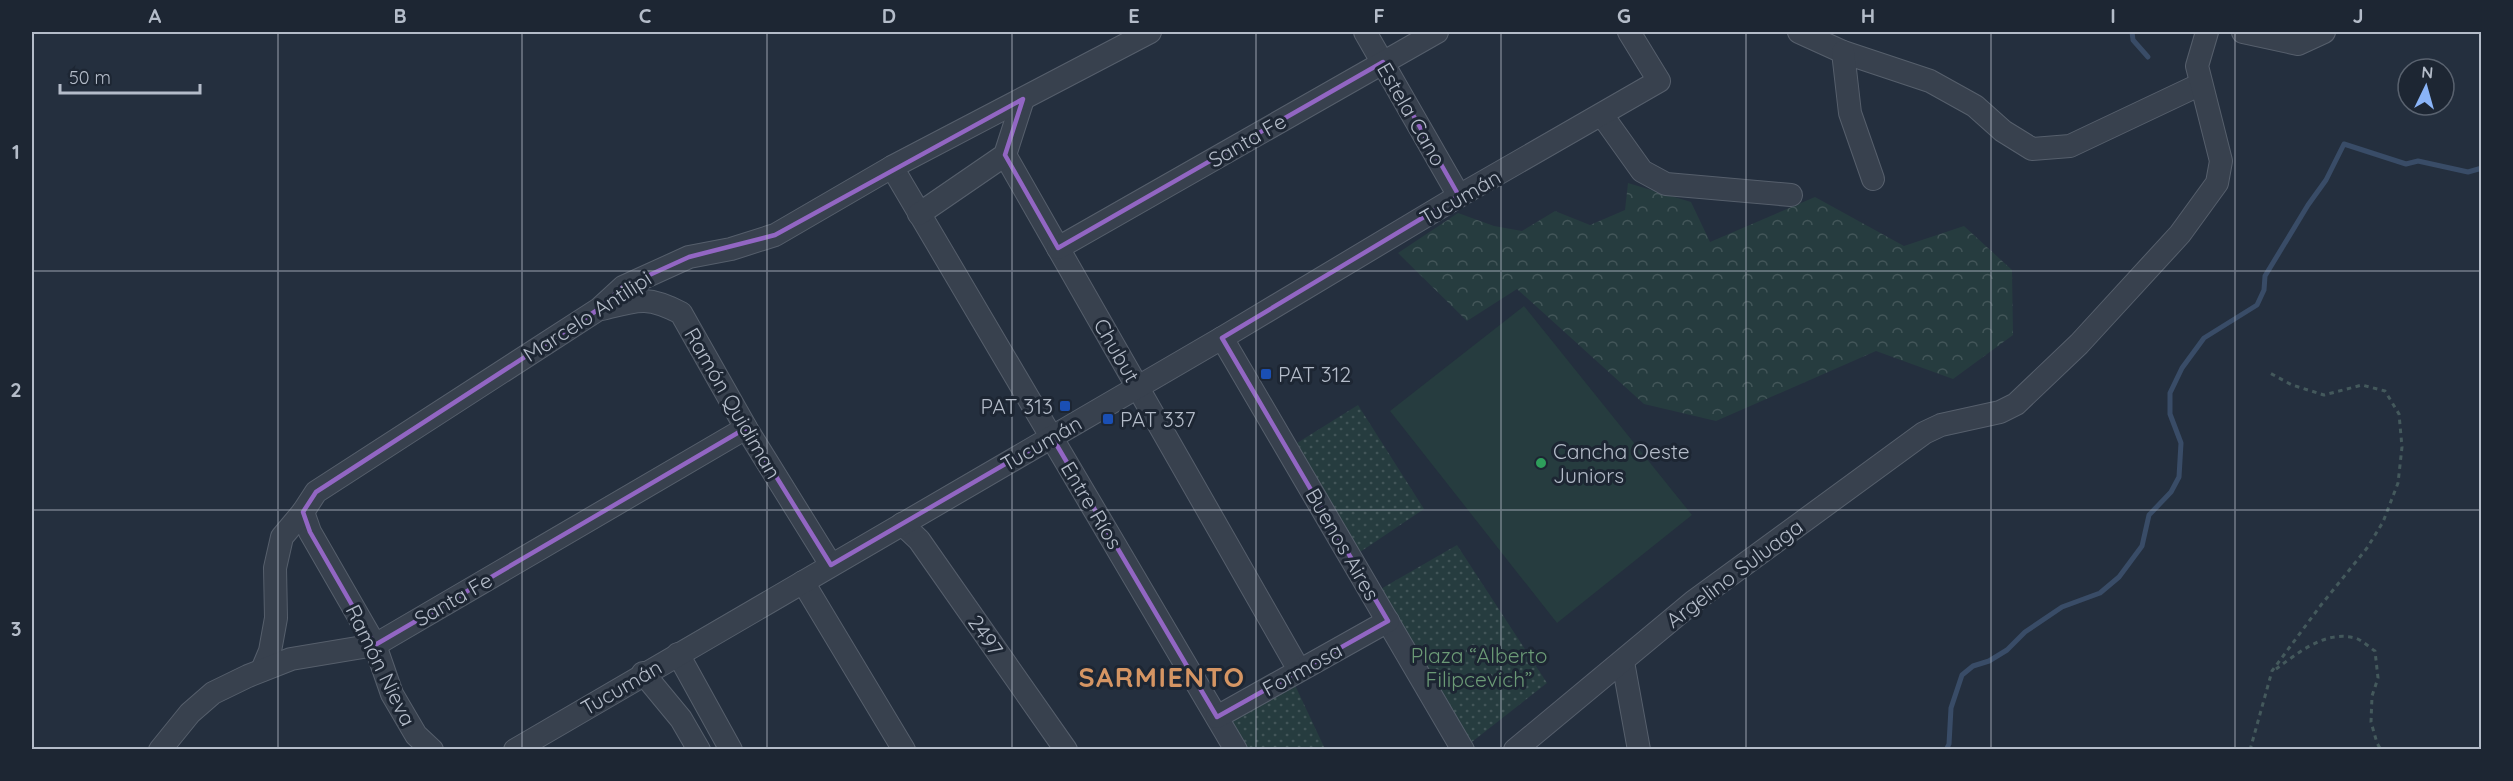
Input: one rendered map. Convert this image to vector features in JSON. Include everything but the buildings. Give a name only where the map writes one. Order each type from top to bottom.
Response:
[{"type":"street","name":"Marcelo Antilipi","points":[[262,670],[270,651],[276,618],[276,568],[282,537],[316,492],[599,309],[623,287],[689,256],[731,249],[775,236],[892,167],[1150,32]]},
{"type":"street","name":"Estela Cano","points":[[1365,32],[1459,196]]},
{"type":"street","name":"Santa Fe","points":[[1058,248],[1437,32]]},
{"type":"street","name":"Tucumán","points":[[514,750],[1659,81],[1629,32]]},
{"type":"street","points":[[1800,32],[1843,52],[1930,81],[1975,106],[2003,130],[2032,149],[2070,146],[2201,84]]},
{"type":"street","name":"Argelino Suluaga","points":[[1515,750],[1693,602],[1924,433],[1941,426],[2000,412],[2016,404],[2079,344],[2180,234],[2217,183],[2221,161],[2198,66],[2207,32]]},
{"type":"street","points":[[2244,32],[2298,44],[2324,32]]},
{"type":"street","points":[[1843,52],[1850,113],[1873,179]]},
{"type":"street","points":[[919,214],[1005,155],[1023,99]]},
{"type":"street","points":[[1602,115],[1642,171],[1666,184],[1791,195]]},
{"type":"street","name":"Chubut","points":[[1005,155],[1299,670]]},
{"type":"street","name":"Entre Ríos","points":[[892,167],[1236,750]]},
{"type":"street","name":"Ramón Quidiman","points":[[599,309],[640,299],[663,303],[681,313],[746,428],[831,565]]},
{"type":"street","name":"Buenos Aires","points":[[1222,338],[1463,750]]},
{"type":"street","name":"Santa Fe","points":[[160,750],[190,713],[213,693],[291,659],[375,645],[746,428]]},
{"type":"street","name":"Ramón Nieva","points":[[303,512],[310,532],[375,645],[392,694],[416,735],[432,750]]},
{"type":"street","name":"2497","points":[[902,524],[920,540],[1066,750]]},
{"type":"street","points":[[802,582],[904,750]]},
{"type":"street","name":"Formosa","points":[[1217,717],[1388,621]]},
{"type":"street","points":[[678,654],[731,750]]},
{"type":"street","points":[[1623,662],[1640,750]]},
{"type":"street","points":[[643,673],[681,719],[699,750]]},
{"type":"path","points":[[2250,750],[2272,671],[2367,548],[2383,522],[2398,483],[2402,447],[2399,414],[2385,391],[2362,385],[2324,395],[2292,385],[2268,372]]},
{"type":"path","points":[[2272,671],[2304,648],[2330,638],[2355,638],[2375,651],[2378,678],[2372,696],[2371,722],[2381,750]]},
{"type":"highlighted area","points":[[1383,62],[1459,196],[1222,338],[1388,621],[1217,717],[1052,437],[831,565],[746,428],[375,645],[310,532],[303,512],[316,492],[599,309],[623,287],[689,257],[775,235],[1023,99],[1005,155],[1058,248]]},
{"type":"green space","points":[[1628,183],[1691,202],[1710,242],[1815,197],[1904,246],[1964,226],[2012,270],[2013,335],[1953,379],[1876,351],[1716,421],[1644,404],[1517,289],[1467,321],[1398,253],[1458,213],[1494,226],[1522,231],[1555,211],[1590,225],[1625,210]]},
{"type":"green space","name":"Cancha Oeste Juniors","points":[[1524,306],[1692,515],[1557,623],[1390,411]]},
{"type":"green space","points":[[1358,405],[1424,509],[1360,552],[1297,443]]},
{"type":"green space","name":"Plaza “Alberto Filipcevich”","points":[[1457,545],[1547,683],[1468,745],[1379,590]]},
{"type":"green space","points":[[1293,681],[1325,749],[1246,749],[1225,718]]},
{"type":"waterway","points":[[2132,32],[2133,40],[2148,57]]},
{"type":"waterway","points":[[1946,750],[1949,744],[1951,708],[1962,675],[1973,666],[1989,661],[2007,650],[2025,632],[2062,607],[2100,593],[2119,577],[2142,546],[2149,515],[2171,492],[2179,477],[2181,443],[2170,414],[2170,393],[2182,368],[2204,338],[2257,305],[2264,290],[2265,276],[2326,180],[2344,144],[2406,164],[2418,161],[2468,172],[2482,168]]},
{"type":"place","name":"PAT 312","points":[[1266,374]]},
{"type":"place","name":"PAT 313","points":[[1065,406]]},
{"type":"place","name":"PAT 337","points":[[1108,419]]},
{"type":"place","name":"Cancha Oeste Juniors","points":[[1541,463]]},
{"type":"district","name":"SARMIENTO","points":[[1162,677]]}]
